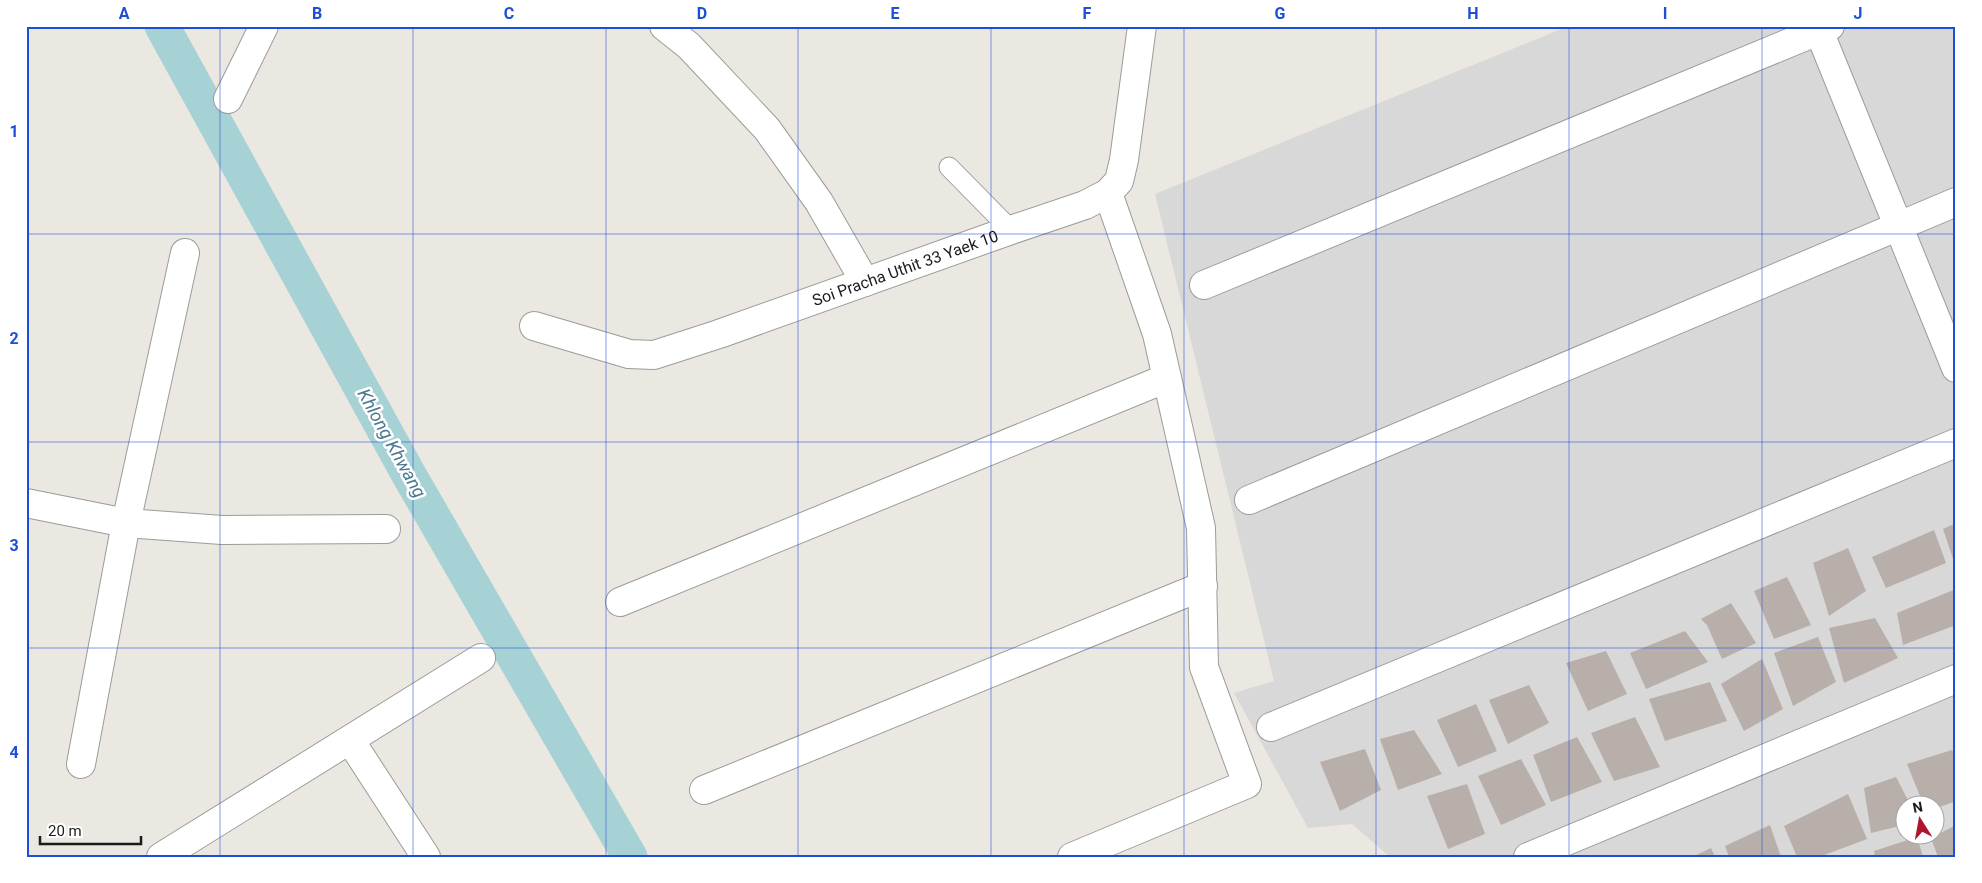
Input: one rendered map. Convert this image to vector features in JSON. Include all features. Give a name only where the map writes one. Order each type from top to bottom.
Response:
[{"type":"street","points":[[228,99],[264,26]]},
{"type":"street","points":[[664,26],[690,46],[767,129],[819,202],[865,282]]},
{"type":"street","points":[[1072,857],[1247,784],[1204,667],[1201,528],[1157,334],[1108,194],[1119,181],[1124,160],[1142,26]]},
{"type":"street","points":[[1204,285],[1824,29],[1898,225],[1956,368]]},
{"type":"street","name":"Soi Pracha Uthit 33 Yaek 10","points":[[534,326],[629,354],[654,355],[719,334],[1085,205],[1108,194]]},
{"type":"street","points":[[1249,500],[1956,202]]},
{"type":"street","points":[[81,764],[126,523],[185,253]]},
{"type":"street","points":[[620,602],[1167,378]]},
{"type":"street","points":[[1271,727],[1956,443]]},
{"type":"street","points":[[26,503],[126,523],[222,530],[386,529]]},
{"type":"street","points":[[704,790],[1202,586]]},
{"type":"street","points":[[160,857],[480,658]]},
{"type":"street","points":[[1528,857],[1956,679]]},
{"type":"street","points":[[350,740],[426,857]]},
{"type":"lane","points":[[948,167],[1011,230]]},
{"type":"shaded area","points":[[1569,26],[1956,26],[1956,857],[1390,857],[1352,824],[1308,828],[1234,693],[1274,681],[1155,194]]},
{"type":"building","points":[[1956,523],[1956,558],[1953,559],[1943,529]]},
{"type":"building","points":[[1934,530],[1946,563],[1886,588],[1872,557]]},
{"type":"building","points":[[1848,548],[1866,591],[1829,616],[1813,563]]},
{"type":"building","points":[[1787,577],[1811,625],[1774,639],[1754,591]]},
{"type":"building","points":[[1956,589],[1956,625],[1903,645],[1897,613]]},
{"type":"building","points":[[1731,603],[1756,643],[1722,659],[1707,625],[1701,619]]},
{"type":"building","points":[[1875,618],[1898,658],[1844,683],[1829,628]]},
{"type":"building","points":[[1685,631],[1708,662],[1646,689],[1630,653]]},
{"type":"building","points":[[1818,637],[1836,682],[1793,706],[1774,653]]},
{"type":"building","points":[[1606,651],[1627,694],[1588,711],[1566,663]]},
{"type":"building","points":[[1762,659],[1783,709],[1744,731],[1721,684]]},
{"type":"building","points":[[1710,682],[1727,721],[1665,741],[1649,699]]},
{"type":"building","points":[[1529,685],[1549,723],[1508,744],[1489,700]]},
{"type":"building","points":[[1476,704],[1497,751],[1458,767],[1437,720]]},
{"type":"building","points":[[1635,717],[1660,767],[1614,781],[1591,733]]},
{"type":"building","points":[[1414,730],[1442,774],[1398,790],[1380,739]]},
{"type":"building","points":[[1577,737],[1602,782],[1551,802],[1533,755]]},
{"type":"building","points":[[1365,749],[1381,790],[1340,811],[1320,762]]},
{"type":"building","points":[[1952,750],[1956,757],[1956,801],[1944,805],[1944,796],[1920,796],[1907,764]]},
{"type":"building","points":[[1521,759],[1546,805],[1501,825],[1478,776]]},
{"type":"building","points":[[1896,777],[1906,796],[1894,796],[1894,827],[1871,833],[1864,788]]},
{"type":"building","points":[[1467,784],[1485,834],[1448,849],[1427,796]]},
{"type":"building","points":[[1848,794],[1867,839],[1819,857],[1797,857],[1784,826]]},
{"type":"building","points":[[1770,825],[1781,857],[1729,857],[1725,846]]},
{"type":"building","points":[[1956,825],[1956,857],[1938,857],[1934,846],[1944,846],[1944,831]]},
{"type":"building","points":[[1894,844],[1894,846],[1920,846],[1923,857],[1875,857],[1874,851]]},
{"type":"building","points":[[1711,848],[1715,857],[1692,857]]},
{"type":"waterway","name":"Khlong Khwang","points":[[162,26],[409,475],[630,857]]}]
